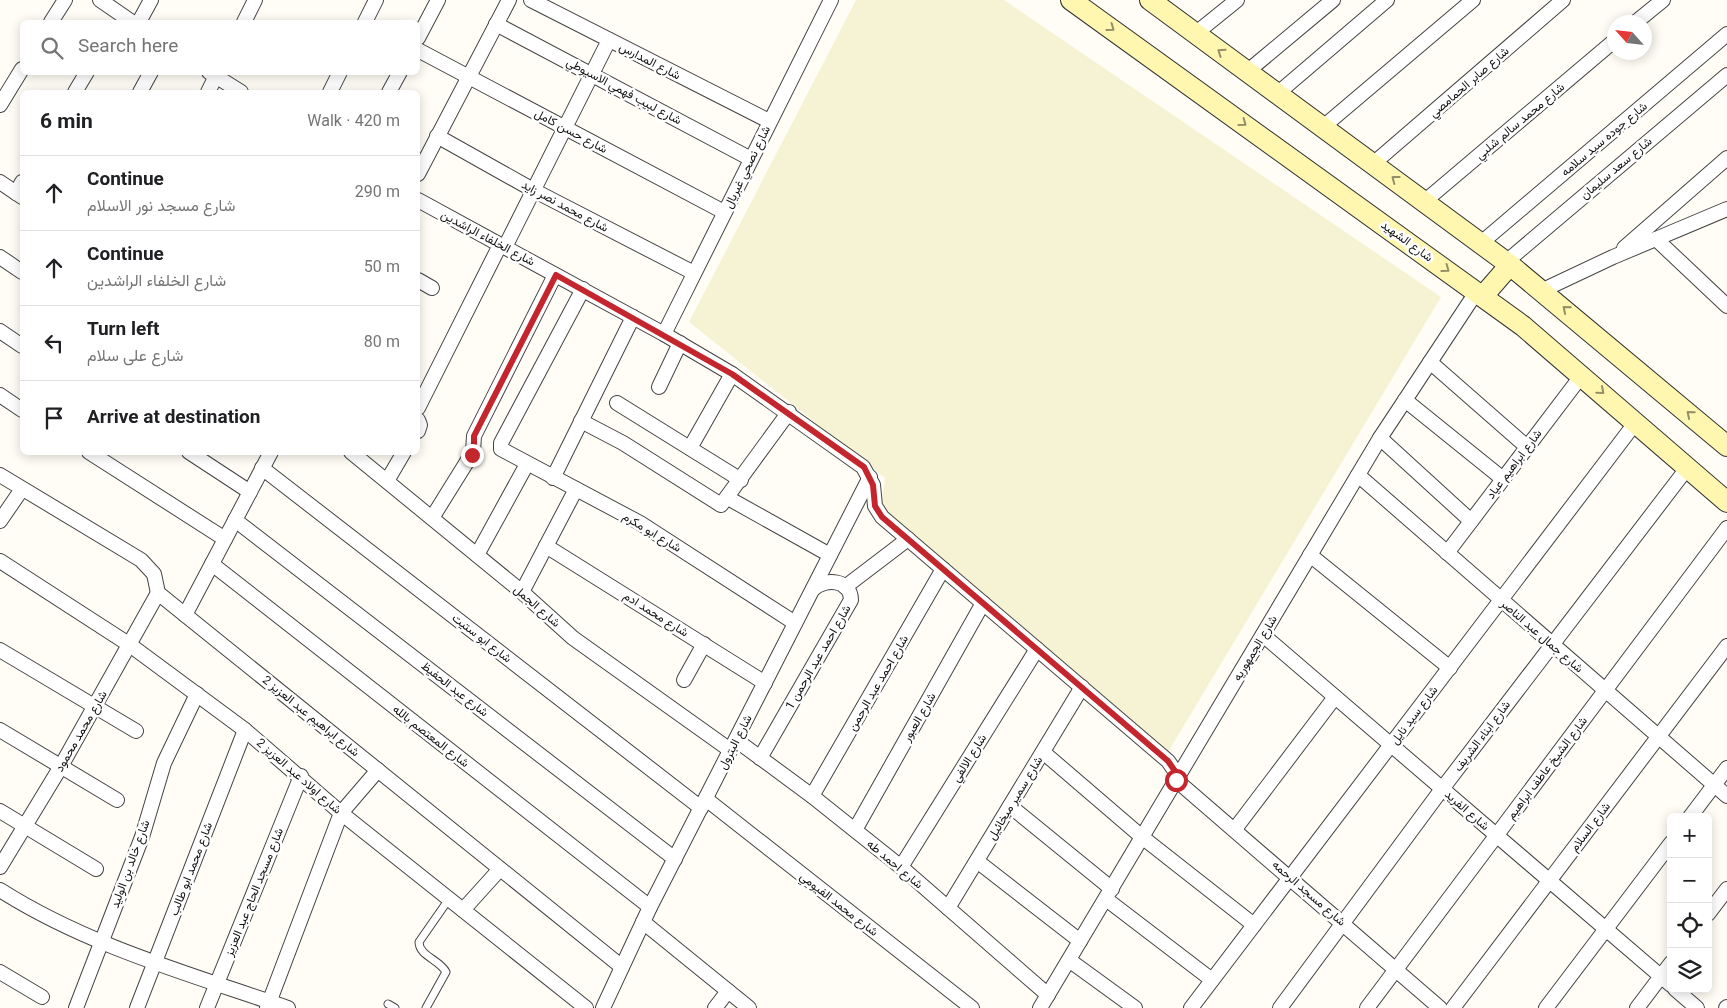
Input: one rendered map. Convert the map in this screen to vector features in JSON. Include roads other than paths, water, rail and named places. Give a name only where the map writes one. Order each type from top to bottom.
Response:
[{"type":"street","points":[[52,20],[65,0]]},
{"type":"street","points":[[100,0],[123,20]]},
{"type":"street","points":[[140,20],[151,0]]},
{"type":"street","points":[[245,20],[255,0]]},
{"type":"street","points":[[366,20],[376,0]]},
{"type":"street","points":[[420,34],[438,0]]},
{"type":"street","points":[[420,170],[509,0]]},
{"type":"street","name":"شارع المدارس","points":[[530,0],[770,121]]},
{"type":"street","name":"شارع نصحي غبريال","points":[[664,334],[831,0]]},
{"type":"street","name":"شارع الشهيد","points":[[1071,0],[1480,293],[1582,375],[1727,502]]},
{"type":"street","points":[[1150,0],[1374,163],[1543,290],[1727,446]]},
{"type":"street","points":[[1195,34],[1237,0]]},
{"type":"street","points":[[1248,71],[1333,0]]},
{"type":"street","points":[[1278,94],[1388,0]]},
{"type":"street","points":[[1323,127],[1473,0]]},
{"type":"street","name":"شارع صابر الحمامصي","points":[[1374,163],[1563,0]]},
{"type":"street","points":[[1645,15],[1663,0]]},
{"type":"street","name":"شارع لبيب فهمي الاسيوطي","points":[[496,24],[751,158]]},
{"type":"street","name":"شارع جوده سيد سلامه","points":[[1481,243],[1727,34]]},
{"type":"street","points":[[420,404],[503,246],[535,191],[609,40]]},
{"type":"street","name":"شارع محمد سالم شلبي","points":[[1425,201],[1607,47]]},
{"type":"street","name":"شارع حسن كامل","points":[[420,51],[724,212]]},
{"type":"street","points":[[0,105],[20,72]]},
{"type":"street","points":[[76,90],[85,75]]},
{"type":"street","points":[[141,90],[149,75]]},
{"type":"street","points":[[209,90],[214,75]]},
{"type":"street","points":[[216,75],[239,90]]},
{"type":"street","points":[[331,90],[338,75]]},
{"type":"street","points":[[390,90],[398,75]]},
{"type":"street","name":"شارع سعد سليمان","points":[[1508,263],[1727,75]]},
{"type":"street","name":"شارع محمد نصر زايد","points":[[438,136],[535,191],[694,273]]},
{"type":"street","points":[[1614,257],[1727,158]]},
{"type":"street","points":[[0,182],[20,191]]},
{"type":"street","name":"شارع الخلفاء الراشدين","points":[[420,201],[583,289],[732,374],[789,412],[864,467],[870,477]]},
{"type":"street","points":[[1543,290],[1614,257],[1727,209]]},
{"type":"street","points":[[1656,239],[1727,306]]},
{"type":"street","points":[[0,257],[20,271]]},
{"type":"street","points":[[1480,293],[1508,263]]},
{"type":"street","points":[[432,518],[474,452],[474,436],[556,275]]},
{"type":"street","points":[[420,281],[432,288]]},
{"type":"street","name":"شارع ابو مكرم","points":[[583,289],[501,443],[502,451],[640,523],[795,623]]},
{"type":"street","name":"شارع الجمهوريه","points":[[1040,1008],[1380,438],[1430,362],[1480,293]]},
{"type":"street","points":[[553,478],[633,317]]},
{"type":"street","points":[[0,331],[20,345]]},
{"type":"street","points":[[659,387],[680,343]]},
{"type":"street","points":[[1430,362],[1528,447]]},
{"type":"street","points":[[690,448],[732,374]]},
{"type":"street","name":"شارع ابراهيم عياد","points":[[1447,553],[1582,375]]},
{"type":"street","points":[[0,395],[20,409]]},
{"type":"street","points":[[1405,400],[1503,479]]},
{"type":"street","points":[[616,403],[741,480]]},
{"type":"street","points":[[582,421],[623,443],[719,505],[726,501],[789,412]]},
{"type":"street","name":"شارع سيد نايل","points":[[1190,1008],[1636,422]]},
{"type":"street","points":[[1380,438],[1471,521]]},
{"type":"street","points":[[94,455],[225,539]]},
{"type":"street","points":[[194,455],[250,492]]},
{"type":"street","points":[[185,615],[269,455]]},
{"type":"street","name":"شارع الجمل","points":[[355,455],[522,592],[574,638],[733,745]]},
{"type":"street","points":[[387,481],[402,455]]},
{"type":"street","points":[[477,556],[527,464]]},
{"type":"street","name":"شارع ابناء الشريف","points":[[1280,1008],[1442,789],[1688,467]]},
{"type":"street","name":"شارع ابو ستيت","points":[[262,468],[703,803]]},
{"type":"street","points":[[0,475],[140,560],[154,574],[158,593]]},
{"type":"street","name":"شارع جمال عبد الناصر","points":[[1358,475],[1727,796]]},
{"type":"street","points":[[870,477],[878,512],[1168,761],[1177,774],[1176,780]]},
{"type":"street","name":"شارع البترول","points":[[603,1008],[650,907],[870,477]]},
{"type":"street","points":[[0,521],[22,489]]},
{"type":"street","points":[[522,592],[576,489]]},
{"type":"street","points":[[726,501],[830,555]]},
{"type":"street","name":"شارع عبد الحفيظ","points":[[235,520],[675,859]]},
{"type":"street","name":"شارع الشيخ عاطف ابراهيم","points":[[1367,1008],[1727,528]]},
{"type":"street","points":[[845,587],[908,539]]},
{"type":"street","name":"شارع محمد ادم","points":[[546,546],[765,683]]},
{"type":"street","points":[[1310,555],[1450,668]]},
{"type":"street","name":"شارع اولاد عبد العزيز 2","points":[[0,561],[130,645],[245,730],[301,776],[341,813],[586,1008]]},
{"type":"street","name":"شارع المعتصم بالله","points":[[212,564],[650,907]]},
{"type":"street","name":"شارع احمد عبد الرحمن","points":[[812,796],[943,569]]},
{"type":"street","name":"شارع احمد عبد الرحمن 1","points":[[760,758],[851,600],[851,595],[845,587],[832,581],[818,584],[813,589]]},
{"type":"street","name":"شارع ابراهيم عبد العزيز 2","points":[[158,593],[622,967]]},
{"type":"street","name":"شارع محمد محمود","points":[[0,867],[60,768],[158,593]]},
{"type":"street","name":"شارع العبور","points":[[855,830],[983,603]]},
{"type":"street","name":"شارع الفريد","points":[[1263,635],[1666,981]]},
{"type":"street","points":[[684,680],[704,644]]},
{"type":"street","name":"شارع السلام","points":[[1453,1008],[1727,646]]},
{"type":"street","name":"شارع الالفي","points":[[901,867],[1037,649]]},
{"type":"street","points":[[0,650],[136,731]]},
{"type":"street","name":"شارع سمير ميخائيل","points":[[948,908],[1082,687]]},
{"type":"street","name":"شارع خالد بن الوليد","points":[[76,1008],[142,837],[164,764],[197,694]]},
{"type":"street","points":[[1235,829],[1335,697]]},
{"type":"street","points":[[0,730],[60,768],[117,800]]},
{"type":"street","name":"شارع محمد ابو طالب","points":[[137,1008],[245,730]]},
{"type":"street","name":"شارع احمد طه","points":[[733,745],[760,758],[855,830],[901,867],[1048,996]]},
{"type":"street","points":[[1043,752],[1142,837],[1254,925]]},
{"type":"street","points":[[1693,813],[1727,768]]},
{"type":"street","points":[[268,1005],[341,813],[378,770]]},
{"type":"street","name":"شارع مسجد الحاج عبد العزيز","points":[[207,1008],[301,776]]},
{"type":"street","name":"شارع مسجد الرحمه","points":[[1176,780],[1344,923],[1440,1008]]},
{"type":"street","name":"شارع محمد الفيومي","points":[[703,803],[972,1008]]},
{"type":"street","points":[[1010,806],[1109,894],[1212,980]]},
{"type":"street","points":[[0,811],[96,869]]},
{"type":"street","points":[[1546,1008],[1667,847]]},
{"type":"street","points":[[977,861],[1080,941]]},
{"type":"street","points":[[463,910],[500,869]]},
{"type":"street","points":[[1712,909],[1727,889]]},
{"type":"street","points":[[0,890],[62,926],[101,942],[217,983],[268,1005],[288,1008]]},
{"type":"street","points":[[643,922],[749,1008]]},
{"type":"street","points":[[1069,960],[1135,1008]]},
{"type":"street","points":[[0,972],[42,997]]},
{"type":"street","points":[[1637,1008],[1666,981]]},
{"type":"street","points":[[715,1008],[728,991]]},
{"type":"street","points":[[1680,993],[1697,1008]]},
{"type":"lane","points":[[426,1008],[446,972],[421,949],[419,942],[449,899]]}]
